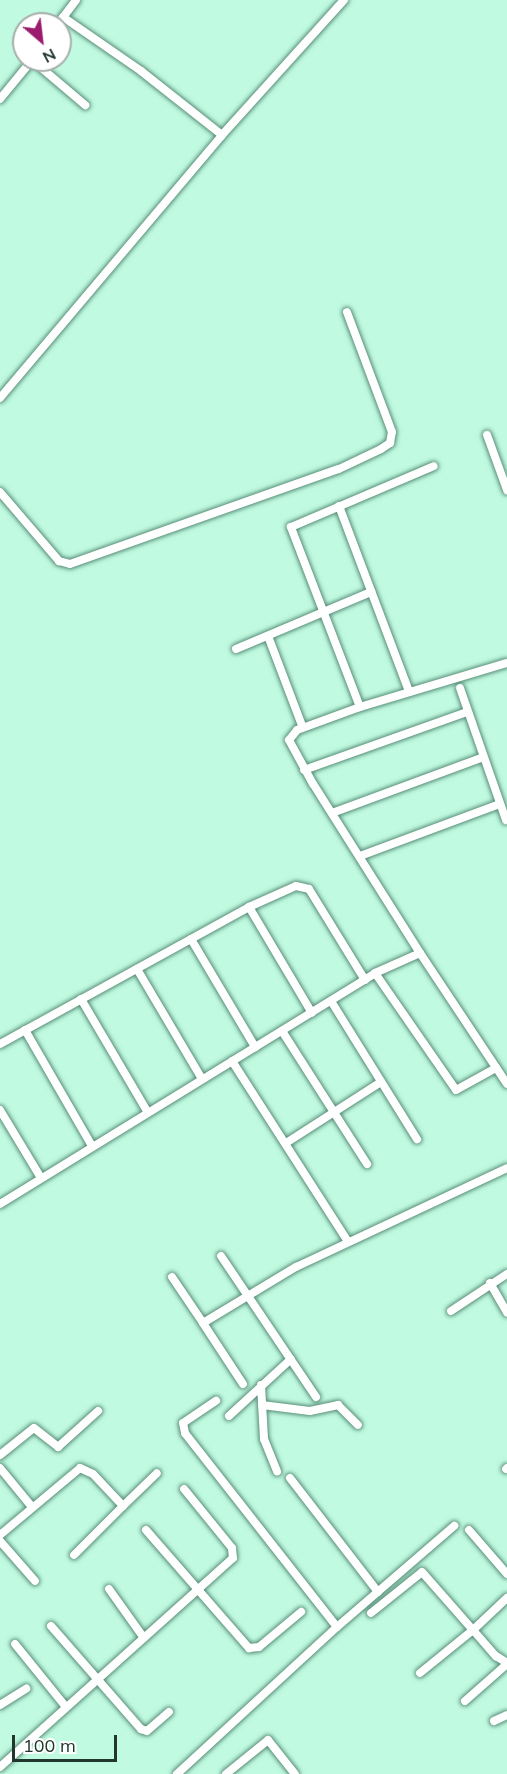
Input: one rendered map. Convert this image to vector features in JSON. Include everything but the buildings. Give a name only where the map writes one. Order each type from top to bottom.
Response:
[{"type":"street","points":[[0,398],[222,135],[344,0]]},
{"type":"street","points":[[72,28],[141,71],[222,135]]},
{"type":"street","points":[[0,99],[22,72]]},
{"type":"street","points":[[46,72],[85,105]]},
{"type":"street","points":[[0,492],[59,561],[70,564],[339,469],[381,449],[390,443],[392,432],[347,312]]},
{"type":"street","points":[[487,435],[506,486]]},
{"type":"street","points":[[360,707],[290,530],[294,524],[435,466]]},
{"type":"street","points":[[339,506],[409,692]]},
{"type":"street","points":[[236,648],[323,614],[371,592]]},
{"type":"street","points":[[268,636],[303,728]]},
{"type":"street","points":[[507,663],[360,707],[303,728],[289,743],[420,953],[507,1084]]},
{"type":"street","points":[[460,688],[506,820]]},
{"type":"street","points":[[304,770],[467,712]]},
{"type":"street","points":[[332,813],[483,757]]},
{"type":"street","points":[[360,856],[500,804]]},
{"type":"street","points":[[0,1044],[249,907],[296,886],[309,889],[365,980]]},
{"type":"street","points":[[249,907],[312,1013]]},
{"type":"street","points":[[191,939],[255,1047]]},
{"type":"street","points":[[0,1204],[147,1111],[375,973],[420,953]]},
{"type":"street","points":[[137,969],[202,1079]]},
{"type":"street","points":[[375,973],[456,1090],[496,1068]]},
{"type":"street","points":[[81,999],[147,1111]]},
{"type":"street","points":[[331,1001],[417,1139]]},
{"type":"street","points":[[26,1030],[92,1146]]},
{"type":"street","points":[[282,1031],[367,1164]]},
{"type":"street","points":[[232,1061],[348,1242]]},
{"type":"street","points":[[286,1143],[381,1082]]},
{"type":"street","points":[[0,1110],[41,1178]]},
{"type":"street","points":[[203,1323],[348,1242],[507,1168]]},
{"type":"street","points":[[221,1256],[316,1397]]},
{"type":"street","points":[[451,1311],[490,1283],[507,1274]]},
{"type":"street","points":[[172,1277],[243,1384]]},
{"type":"street","points":[[490,1283],[507,1313]]},
{"type":"street","points":[[229,1416],[291,1359]]},
{"type":"street","points":[[261,1385],[264,1439],[277,1471]]},
{"type":"street","points":[[216,1401],[183,1423],[185,1432],[337,1627]]},
{"type":"street","points":[[262,1405],[310,1411],[338,1405],[358,1425]]},
{"type":"street","points":[[0,1455],[34,1428],[58,1447],[98,1411]]},
{"type":"street","points":[[0,1468],[32,1508]]},
{"type":"street","points":[[0,1535],[80,1468],[93,1474],[123,1506]]},
{"type":"street","points":[[74,1555],[157,1473]]},
{"type":"street","points":[[290,1478],[378,1592]]},
{"type":"street","points":[[0,1767],[144,1638],[234,1553],[184,1489]]},
{"type":"street","points":[[177,1774],[337,1627],[454,1526]]},
{"type":"street","points":[[146,1530],[249,1648],[259,1647],[301,1612]]},
{"type":"street","points":[[469,1530],[507,1574]]},
{"type":"street","points":[[0,1541],[35,1581]]},
{"type":"street","points":[[371,1612],[422,1572],[473,1630],[507,1663],[465,1701]]},
{"type":"street","points":[[108,1589],[144,1638]]},
{"type":"street","points":[[420,1673],[473,1630],[507,1598]]},
{"type":"street","points":[[51,1626],[99,1678],[141,1729],[147,1731],[168,1712]]},
{"type":"street","points":[[15,1644],[66,1707]]},
{"type":"street","points":[[0,1705],[26,1689]]},
{"type":"street","points":[[494,1721],[507,1715]]},
{"type":"street","points":[[226,1774],[268,1740],[295,1774]]}]
